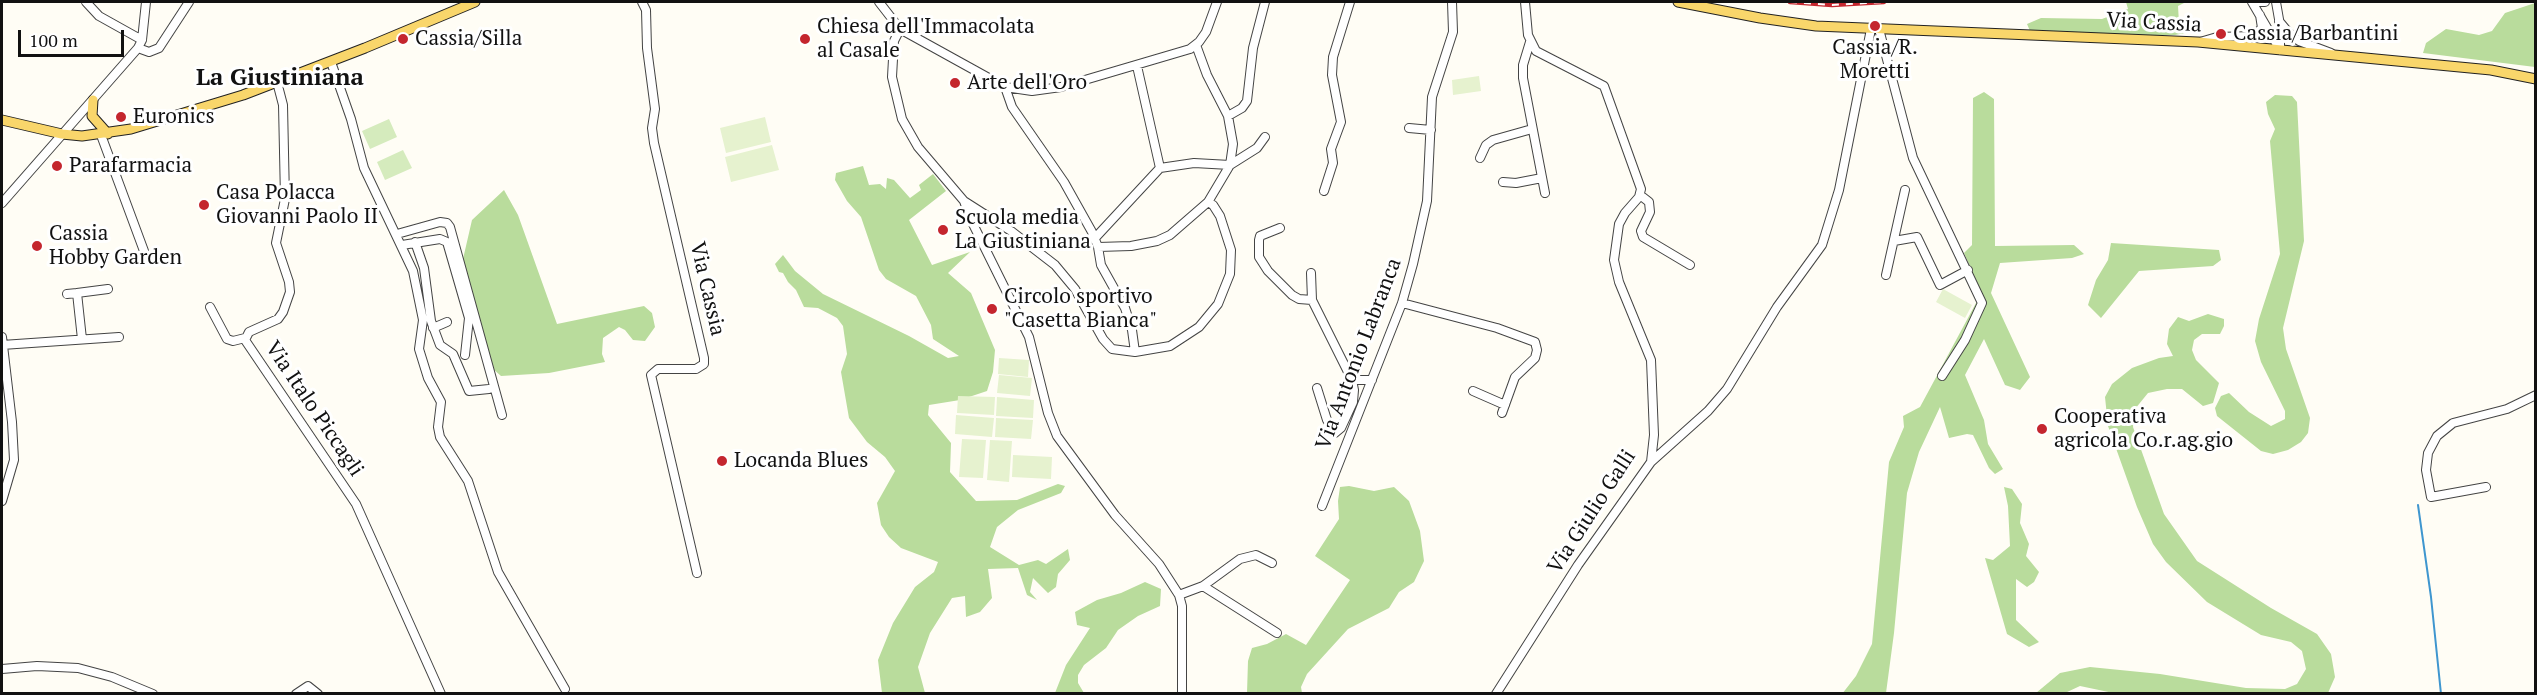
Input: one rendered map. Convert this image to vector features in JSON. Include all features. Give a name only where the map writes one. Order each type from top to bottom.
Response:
[{"type":"main road","points":[[2,120],[62,134],[82,136],[105,134],[185,114],[277,82],[475,2]]},
{"type":"main road","name":"Via Cassia","points":[[1678,2],[1794,23],[1875,29],[2198,42],[2491,70],[2535,81]]},
{"type":"main road","points":[[2491,70],[2535,73]]},
{"type":"main road","points":[[93,100],[92,116],[105,134]]},
{"type":"street","points":[[87,2],[99,16],[149,52],[159,48],[189,2]]},
{"type":"street","points":[[2,203],[140,44],[146,2]]},
{"type":"street","name":"Via Cassia","points":[[642,2],[646,10],[647,48],[655,107],[652,128],[654,143],[704,358],[704,363],[696,369],[658,369],[651,375],[697,573]]},
{"type":"street","points":[[879,2],[900,29],[1005,87],[1019,90],[1046,90],[1181,52],[1196,45],[1206,32],[1217,2]]},
{"type":"street","points":[[1228,116],[1242,108],[1247,101],[1255,38],[1265,2]]},
{"type":"street","points":[[1324,190],[1332,163],[1332,147],[1341,122],[1332,75],[1333,57],[1350,2]]},
{"type":"street","name":"Via Antonio Labranca","points":[[1322,506],[1402,303],[1413,264],[1427,201],[1432,97],[1453,32],[1452,2]]},
{"type":"street","points":[[1526,2],[1530,42],[1523,65],[1523,78],[1545,194]]},
{"type":"street","points":[[2265,2],[2253,2],[2280,50]]},
{"type":"street","points":[[2276,2],[2280,50]]},
{"type":"street","points":[[2198,42],[2217,37],[2253,36],[2262,28],[2260,15]]},
{"type":"street","points":[[2279,21],[2299,41],[2332,54]]},
{"type":"street","points":[[900,29],[893,49],[892,77],[902,119],[918,147],[964,201],[1011,231],[1055,265],[1075,289],[1107,345],[1118,351],[1135,352],[1158,350],[1179,342],[1203,323],[1221,299],[1230,274],[1231,250],[1220,216],[1213,205],[1208,202]]},
{"type":"street","points":[[1875,29],[1913,158],[1980,297],[1980,309],[1965,340],[1941,376]]},
{"type":"street","points":[[1651,462],[1708,411],[1727,389],[1777,307],[1822,245],[1839,190],[1875,29]]},
{"type":"street","points":[[1530,42],[1536,51],[1547,59],[1604,86],[1641,189],[1640,195],[1649,202],[1650,212],[1641,231],[1643,237],[1690,264]]},
{"type":"street","points":[[1098,248],[1131,246],[1162,239],[1177,230],[1208,202],[1230,165],[1233,144],[1228,116],[1207,75],[1196,45]]},
{"type":"street","points":[[331,62],[355,130],[364,168],[413,272],[422,317],[419,351],[428,378],[441,402],[438,427],[440,437],[468,481],[498,572],[565,689]]},
{"type":"street","points":[[1137,66],[1160,168]]},
{"type":"street","name":"Via Italo Piccagli","points":[[277,82],[283,105],[285,199],[276,243],[290,292],[284,312],[278,319],[249,332],[245,338],[356,504],[441,693]]},
{"type":"street","points":[[1005,87],[1012,107],[1064,182],[1095,238],[1101,265],[1125,308],[1132,330],[1135,352]]},
{"type":"street","points":[[1409,128],[1431,129]]},
{"type":"street","points":[[1480,158],[1486,145],[1493,140],[1532,129]]},
{"type":"street","points":[[105,134],[144,250]]},
{"type":"street","points":[[1095,238],[1160,168],[1194,163],[1230,165],[1257,148],[1265,137]]},
{"type":"street","points":[[1503,182],[1516,183],[1542,178]]},
{"type":"street","points":[[1886,274],[1905,190]]},
{"type":"street","name":"Via Giulio Galli","points":[[1496,693],[1578,565],[1651,462],[1654,435],[1652,363],[1619,282],[1614,260],[1621,220],[1640,195]]},
{"type":"street","points":[[964,201],[970,218],[1029,337],[1048,413],[1057,436],[1115,515],[1159,564],[1179,595],[1182,606],[1182,693]]},
{"type":"street","points":[[397,234],[440,222],[447,223],[450,227],[502,415]]},
{"type":"street","points":[[1280,228],[1260,236],[1259,257],[1278,283],[1292,295],[1299,299],[1312,300]]},
{"type":"street","points":[[1894,241],[1917,237],[1940,285],[1968,270]]},
{"type":"street","points":[[402,245],[440,239],[447,243],[469,318],[465,355]]},
{"type":"street","points":[[415,242],[424,268],[433,328],[440,345],[453,354],[469,391],[489,389]]},
{"type":"street","points":[[1311,273],[1312,300],[1352,380],[1354,390],[1353,402],[1341,428],[1335,433],[1327,420],[1317,388]]},
{"type":"street","points":[[67,294],[108,289]]},
{"type":"street","points":[[77,293],[82,339]]},
{"type":"street","points":[[1402,303],[1497,328],[1535,342],[1537,350],[1535,358],[1515,377],[1504,409],[1473,391]]},
{"type":"street","points":[[210,307],[227,339],[245,338]]},
{"type":"street","points":[[433,328],[447,322]]},
{"type":"street","points":[[2,501],[14,460],[12,422],[2,341],[119,337]]},
{"type":"street","points":[[1352,380],[1372,380]]},
{"type":"street","points":[[2486,487],[2431,497],[2426,470],[2428,453],[2437,436],[2453,423],[2507,409],[2535,395]]},
{"type":"street","points":[[1179,595],[1203,586],[1240,559],[1256,555],[1272,563]]},
{"type":"street","points":[[1203,586],[1277,633]]},
{"type":"street","points":[[2,669],[33,666],[78,668],[112,677],[153,693]]},
{"type":"street","points":[[296,693],[308,686],[318,693]]},
{"type":"green space","points":[[2126,2],[2186,2],[2178,6],[2179,23],[2195,25],[2195,31],[2175,35],[2094,36],[2030,31],[2027,24],[2041,18],[2102,19],[2128,9]]},
{"type":"green space","points":[[2535,3],[2535,67],[2423,53],[2426,43],[2446,29],[2479,35],[2492,31],[2505,13]]},
{"type":"green space","points":[[1479,76],[1481,91],[1453,95],[1452,80]]},
{"type":"green space","points":[[1984,92],[1994,99],[1995,246],[2074,245],[2084,254],[2072,258],[2000,263],[1991,293],[2030,377],[2020,390],[2005,385],[1984,339],[1965,375],[1984,420],[1988,444],[2003,469],[1995,474],[1989,468],[1973,435],[1949,438],[1940,407],[1919,452],[1907,493],[1886,693],[1842,694],[1856,676],[1872,644],[1889,462],[1904,427],[1903,416],[1920,407],[1976,303],[1984,298],[1964,253],[1972,245],[1973,98]]},
{"type":"green space","points":[[2275,95],[2292,96],[2297,102],[2304,241],[2283,328],[2286,349],[2310,418],[2308,433],[2301,442],[2288,450],[2273,454],[2261,451],[2217,416],[2215,408],[2221,396],[2229,393],[2249,412],[2271,426],[2285,419],[2285,411],[2261,362],[2255,341],[2259,319],[2280,254],[2270,141],[2275,129],[2268,114],[2266,102]]},
{"type":"green space","points":[[765,117],[771,142],[726,153],[720,128]]},
{"type":"green space","points":[[389,119],[397,137],[370,149],[362,131]]},
{"type":"green space","points":[[772,145],[779,170],[731,182],[725,157]]},
{"type":"green space","points":[[403,150],[412,168],[385,180],[377,162]]},
{"type":"green space","points":[[863,166],[869,185],[880,184],[886,189],[887,178],[894,180],[910,198],[921,190],[919,185],[933,174],[946,191],[909,220],[932,265],[970,252],[948,273],[971,293],[995,350],[993,372],[987,391],[960,400],[929,405],[928,415],[951,443],[950,472],[976,501],[1017,500],[1058,484],[1065,486],[1061,493],[1018,510],[997,527],[990,547],[1019,565],[1038,560],[1046,564],[1068,549],[1070,560],[1058,574],[1056,587],[1048,593],[1033,578],[1030,592],[1037,600],[1027,595],[1018,568],[988,569],[992,598],[980,612],[966,617],[965,596],[952,598],[930,633],[918,667],[925,693],[882,693],[878,660],[893,623],[915,587],[934,572],[938,562],[901,548],[889,537],[881,525],[877,503],[895,471],[885,457],[867,442],[849,418],[841,372],[847,354],[843,326],[837,318],[818,308],[804,307],[796,290],[783,273],[779,272],[775,264],[783,255],[795,271],[823,294],[909,336],[948,358],[959,356],[933,339],[931,325],[916,296],[886,279],[879,270],[861,217],[847,201],[835,180],[836,173]]},
{"type":"green space","points":[[504,190],[518,215],[557,324],[644,306],[652,313],[655,327],[645,341],[633,340],[625,330],[619,327],[603,338],[602,354],[605,362],[549,373],[501,376],[492,368],[463,259],[472,220]]},
{"type":"green space","points":[[2111,243],[2219,250],[2221,260],[2213,266],[2139,271],[2101,318],[2088,305],[2096,280],[2108,260]]},
{"type":"green space","points":[[1943,289],[1972,305],[1965,318],[1936,302]]},
{"type":"green space","points":[[2208,314],[2224,319],[2224,326],[2220,334],[2202,334],[2194,340],[2192,350],[2196,360],[2219,383],[2213,403],[2203,406],[2182,389],[2148,393],[2135,409],[2133,427],[2164,514],[2197,561],[2317,634],[2331,654],[2335,677],[2328,693],[2118,694],[2080,686],[2065,693],[2036,693],[2060,673],[2090,667],[2160,674],[2246,688],[2285,689],[2297,684],[2306,669],[2302,651],[2291,642],[2261,635],[2207,602],[2166,562],[2153,544],[2137,507],[2108,426],[2105,397],[2112,384],[2132,368],[2159,358],[2173,356],[2167,344],[2169,329],[2178,317],[2189,321]]},
{"type":"green space","points":[[999,358],[1029,360],[1028,377],[998,374]]},
{"type":"green space","points":[[999,375],[1032,378],[1030,396],[997,393]]},
{"type":"green space","points":[[958,396],[995,397],[994,415],[957,413]]},
{"type":"green space","points":[[997,397],[1034,400],[1033,418],[996,416]]},
{"type":"green space","points":[[956,415],[994,418],[992,437],[955,434]]},
{"type":"green space","points":[[996,418],[1033,420],[1031,439],[995,437]]},
{"type":"green space","points":[[962,439],[986,440],[983,478],[959,477]]},
{"type":"green space","points":[[990,440],[1012,441],[1009,482],[987,480]]},
{"type":"green space","points":[[1013,455],[1052,457],[1051,479],[1012,477]]},
{"type":"green space","points":[[1349,486],[1374,491],[1394,487],[1409,501],[1420,531],[1424,561],[1414,582],[1399,592],[1389,608],[1348,629],[1307,674],[1301,687],[1302,693],[1247,693],[1248,661],[1252,648],[1267,644],[1286,634],[1306,645],[1350,580],[1315,556],[1339,519],[1340,487]]},
{"type":"green space","points":[[2004,487],[2012,489],[2022,504],[2020,523],[2029,544],[2026,556],[2039,572],[2034,582],[2027,587],[2016,579],[2016,620],[2039,642],[2029,647],[2007,634],[1985,558],[1993,560],[2010,546],[2008,506]]},
{"type":"green space","points":[[1145,582],[1161,589],[1160,606],[1138,616],[1118,630],[1106,648],[1084,665],[1078,675],[1078,683],[1084,693],[1055,693],[1066,665],[1090,628],[1077,625],[1075,612],[1097,600],[1121,593]]},
{"type":"waterway","points":[[2418,505],[2441,694]]},
{"type":"railway","points":[[1790,2],[1832,5],[1884,2]]},
{"type":"place","name":"Cassia/R. Moretti","points":[[1875,26]]},
{"type":"place","name":"Cassia/Barbantini","points":[[2221,34]]},
{"type":"place","name":"Cassia/Silla","points":[[403,39]]},
{"type":"place","name":"Chiesa dell'Immacolata al Casale","points":[[805,39]]},
{"type":"place","name":"Arte dell'Oro","points":[[955,83]]},
{"type":"place","name":"Euronics","points":[[121,117]]},
{"type":"place","name":"Parafarmacia","points":[[57,166]]},
{"type":"place","name":"Casa Polacca Giovanni Paolo II","points":[[204,205]]},
{"type":"place","name":"Scuola media La Giustiniana","points":[[943,230]]},
{"type":"place","name":"Cassia Hobby Garden","points":[[37,246]]},
{"type":"place","name":"Circolo sportivo \"Casetta Bianca\"","points":[[992,309]]},
{"type":"place","name":"Cooperativa agricola Co.r.ag.gio","points":[[2042,429]]},
{"type":"place","name":"Locanda Blues","points":[[722,461]]},
{"type":"district","name":"La Giustiniana","points":[[280,78]]}]
